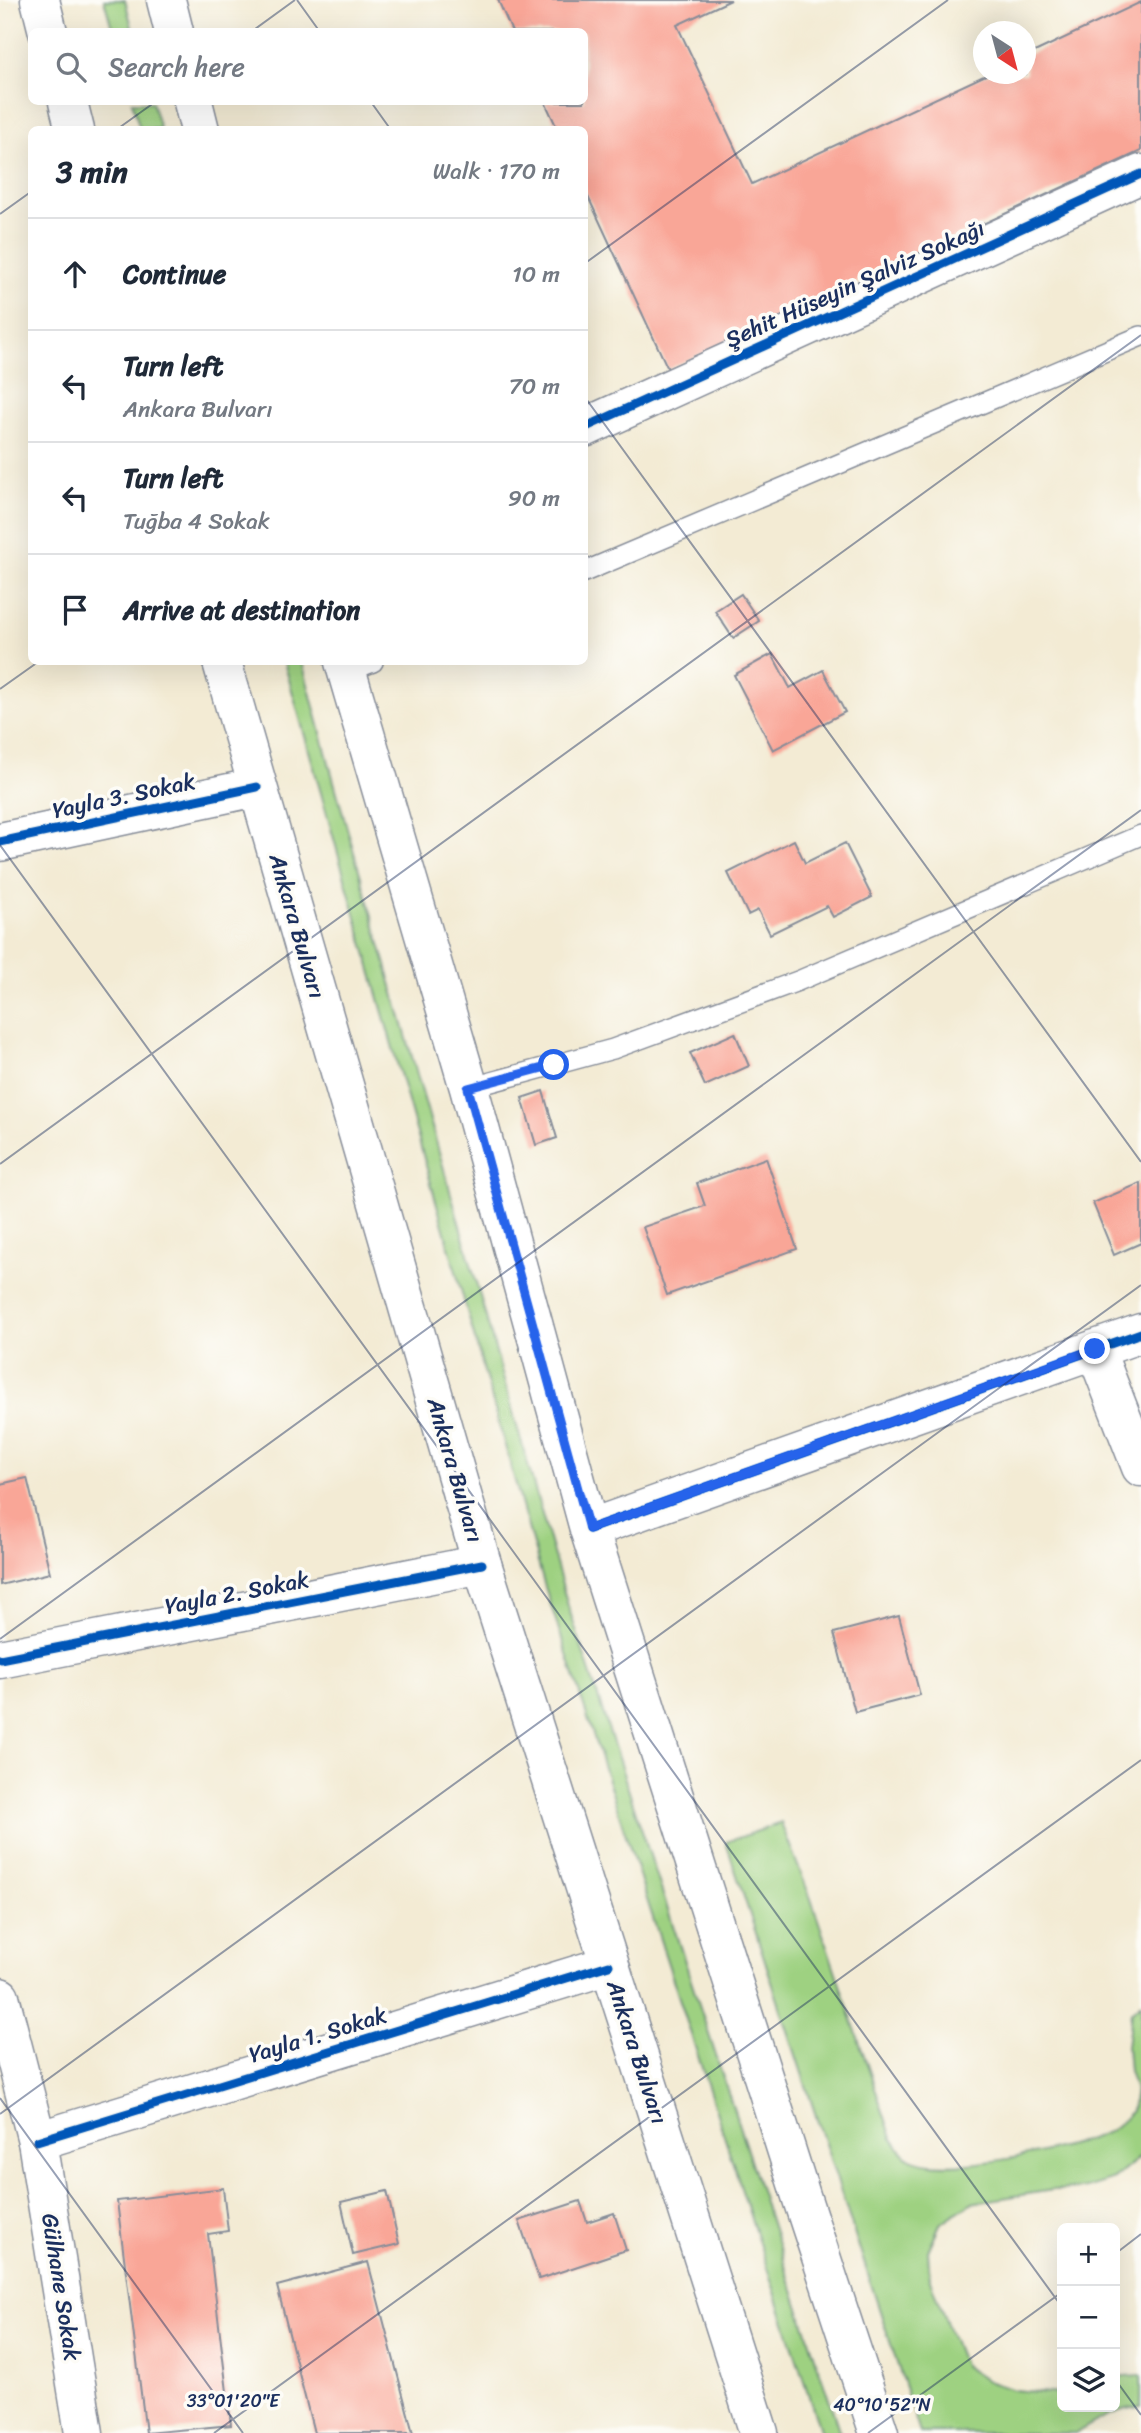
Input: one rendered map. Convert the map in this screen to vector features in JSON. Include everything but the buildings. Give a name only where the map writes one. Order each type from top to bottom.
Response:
[{"type":"main road","points":[[40,0],[47,28]]},
{"type":"main road","points":[[166,0],[173,28]]},
{"type":"main road","points":[[69,105],[74,126]]},
{"type":"main road","points":[[193,105],[199,126]]},
{"type":"main road","name":"Şehit Hüseyin Şalviz Sokağı","points":[[588,426],[1141,174]]},
{"type":"main road","name":"Ankara Bulvarı","points":[[223,665],[482,1564],[759,2433]]},
{"type":"main road","points":[[355,665],[589,1529],[879,2433]]},
{"type":"main road","name":"Yayla 3. Sokak","points":[[0,842],[257,787]]},
{"type":"main road","points":[[589,1529],[1141,1333]]},
{"type":"main road","points":[[1095,1349],[1141,1466]]},
{"type":"main road","name":"Yayla 2. Sokak","points":[[0,1659],[482,1564]]},
{"type":"main road","name":"Yayla 1. Sokak","points":[[37,2141],[609,1965]]},
{"type":"main road","name":"Gülhane Sokak","points":[[0,1997],[37,2141],[84,2433]]},
{"type":"lane","points":[[588,570],[1141,337]]},
{"type":"lane","points":[[468,1088],[613,1049],[741,1003],[1141,835]]},
{"type":"green space","points":[[104,0],[125,0],[132,28],[112,28]]},
{"type":"green space","points":[[133,105],[153,105],[159,126],[139,126]]},
{"type":"green space","points":[[285,665],[303,665],[568,1606],[840,2433],[821,2433],[544,1584]]},
{"type":"green space","points":[[781,1823],[811,1899],[892,2138],[910,2158],[950,2165],[1008,2159],[1066,2146],[1110,2130],[1132,2111],[1135,2089],[1129,2071],[1127,2047],[1131,2012],[1141,2003],[1141,2156],[1114,2179],[1083,2189],[1053,2190],[971,2203],[940,2224],[928,2251],[930,2280],[963,2365],[987,2381],[1013,2390],[1057,2394],[1057,2412],[1119,2412],[1076,2433],[920,2433],[726,1842]]},
{"type":"green space","points":[[1141,2375],[1141,2407],[1120,2412],[1120,2377]]},
{"type":"cycle path","points":[[588,426],[1141,174]]},
{"type":"cycle path","points":[[0,842],[257,787]]},
{"type":"cycle path","points":[[589,1529],[1141,1333]]},
{"type":"cycle path","points":[[0,1659],[482,1564]]},
{"type":"cycle path","points":[[37,2141],[609,1965]]},
{"type":"route","points":[[554,1065],[468,1088],[589,1529],[1095,1349]]}]
